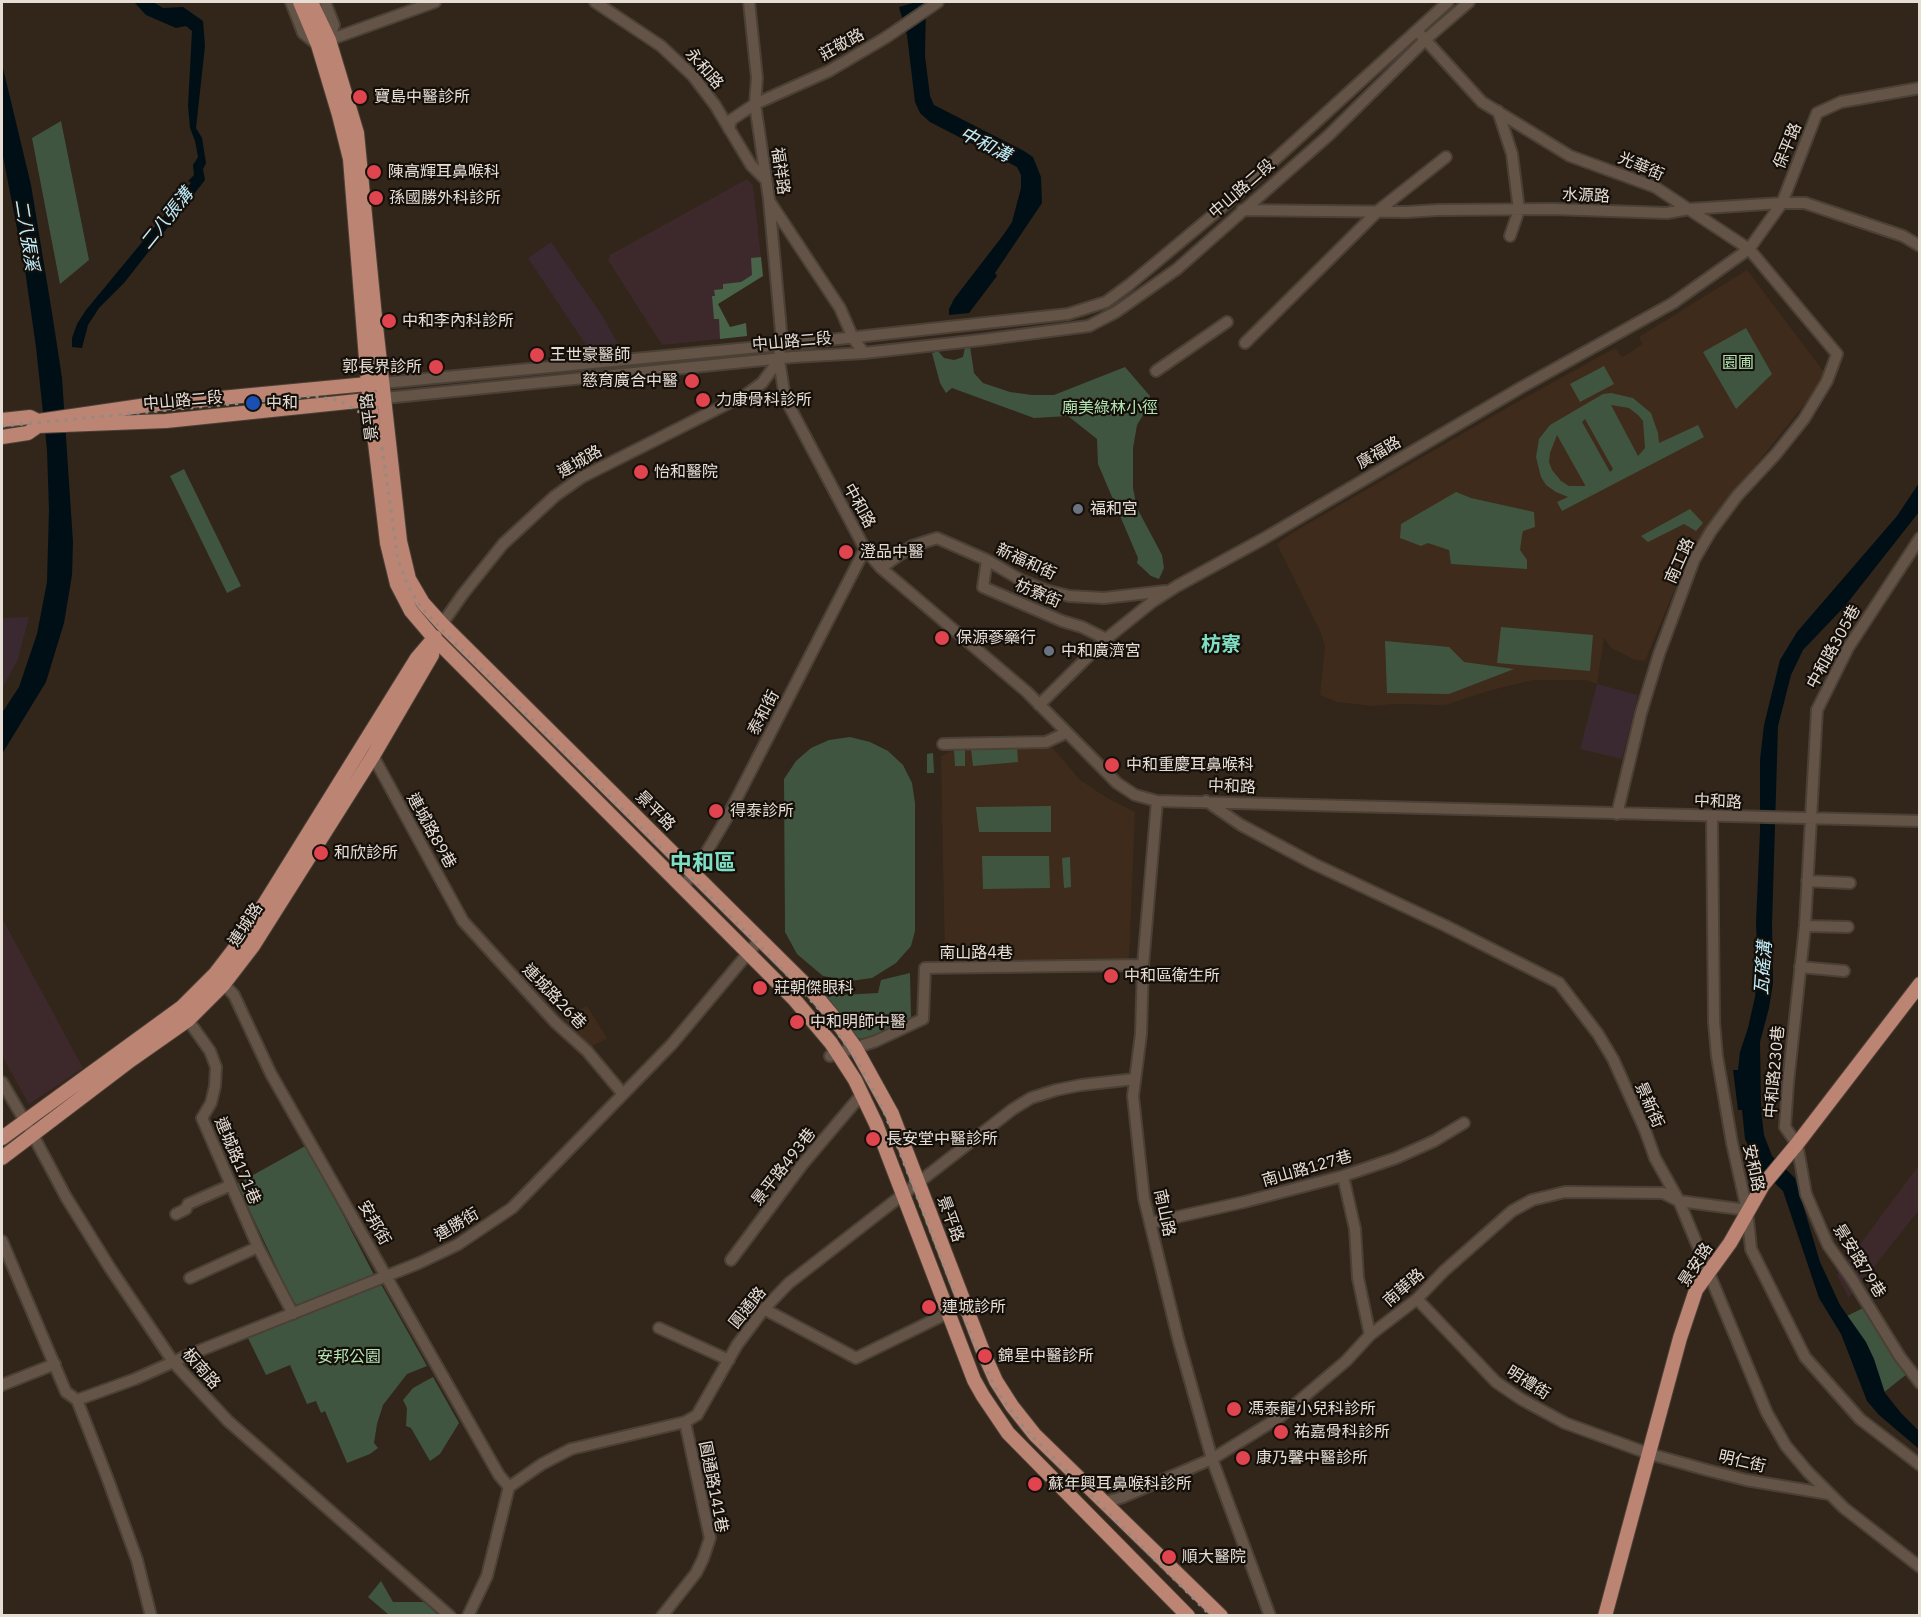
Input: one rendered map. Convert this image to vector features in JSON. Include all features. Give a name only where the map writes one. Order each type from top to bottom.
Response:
[{"type":"main road","points":[[300,2],[323,43]]},
{"type":"main road","points":[[311,2],[316,27]]},
{"type":"main road","name":"景平路","points":[[323,43],[357,133],[376,384],[370,399],[391,565],[397,584],[411,611],[434,638],[683,886],[818,1026],[862,1095],[876,1124],[982,1396],[1008,1433],[1188,1616]]},
{"type":"main road","name":"景平路","points":[[376,384],[385,398],[404,561],[409,579],[423,603],[812,990],[855,1047],[892,1114],[996,1381],[1012,1406],[1035,1435],[1221,1616]]},
{"type":"main road","name":"中山路二段","points":[[74,420],[94,411],[376,384]]},
{"type":"main road","name":"中山路二段","points":[[2,436],[28,432],[38,423],[74,420],[92,424],[166,421],[385,398]]},
{"type":"main road","name":"中山路二段","points":[[2,420],[30,417],[38,423]]},
{"type":"main road","name":"連城路","points":[[2,1158],[131,1060],[188,1020],[219,980],[249,927],[417,658],[434,638],[442,624]]},
{"type":"main road","name":"連城路","points":[[2,1138],[219,980],[254,946],[373,756],[432,655],[434,638]]},
{"type":"main road","name":"景安路","points":[[1605,1616],[1680,1338],[1696,1290],[1730,1243],[1763,1185],[1920,984]]},
{"type":"street","name":"景平路","points":[[291,2],[303,33],[323,43],[334,25],[325,2]]},
{"type":"street","points":[[323,43],[435,2]]},
{"type":"street","name":"永和路","points":[[595,2],[661,46],[680,63],[705,90],[751,165],[766,180]]},
{"type":"street","name":"福祥路","points":[[749,2],[757,78],[755,104],[768,199],[781,332],[780,345]]},
{"type":"street","name":"莊敬路","points":[[729,129],[731,120],[755,104],[829,71],[885,38],[938,2]]},
{"type":"street","name":"中山路二段","points":[[376,384],[853,338],[1068,314],[1106,302],[1226,204],[1448,2]]},
{"type":"street","name":"中山路二段","points":[[385,398],[793,357],[864,353],[1089,326],[1116,312],[1177,269],[1329,135],[1426,39],[1468,2]]},
{"type":"street","name":"光華街","points":[[1416,30],[1482,102],[1570,156],[1656,187],[1749,249],[1837,354]]},
{"type":"street","name":"保平路","points":[[1749,249],[1782,203],[1818,113],[1841,102],[1920,88]]},
{"type":"street","points":[[1498,111],[1512,154],[1519,210],[1510,236]]},
{"type":"street","points":[[1245,343],[1379,210],[1446,157]]},
{"type":"street","points":[[768,199],[840,308],[853,338],[864,353]]},
{"type":"street","name":"水源路","points":[[1242,210],[1407,212],[1519,210],[1666,213],[1689,209],[1782,203],[1805,204],[1903,236],[1920,246]]},
{"type":"street","name":"廣福路","points":[[1039,705],[1106,639],[1170,590],[1673,303],[1749,249]]},
{"type":"street","points":[[1156,371],[1227,322]]},
{"type":"street","name":"中和路","points":[[780,345],[779,360],[785,398],[865,549],[881,568],[1039,705],[1117,783],[1135,795],[1157,801],[1811,820],[1920,821]]},
{"type":"street","name":"南工路","points":[[1617,814],[1641,713],[1659,654],[1694,560],[1711,531],[1737,496],[1776,454],[1804,419],[1827,381],[1837,354]]},
{"type":"street","name":"連城路","points":[[442,624],[503,544],[555,496],[582,477],[747,394],[762,382],[779,360]]},
{"type":"street","name":"新福和街","points":[[881,568],[912,546],[937,538],[987,560],[1029,583],[1069,596],[1104,598],[1170,590]]},
{"type":"street","name":"中和路305巷","points":[[1811,820],[1817,710],[1848,648],[1920,538]]},
{"type":"street","name":"泰和街","points":[[683,886],[694,873],[725,821],[865,549]]},
{"type":"street","name":"枋寮街","points":[[987,560],[983,587],[1106,639]]},
{"type":"street","points":[[944,744],[1046,742],[1066,733]]},
{"type":"street","name":"連城路89巷","points":[[373,756],[464,921]]},
{"type":"street","name":"南山路","points":[[1157,801],[1143,965],[1141,1034],[1134,1079],[1134,1118],[1144,1198],[1178,1338],[1212,1459],[1270,1616]]},
{"type":"street","name":"景新街","points":[[1206,801],[1241,825],[1314,864],[1446,926],[1559,983],[1598,1034],[1613,1059],[1655,1158],[1679,1201],[1767,1413],[1786,1446],[1844,1508],[1920,1567]]},
{"type":"street","name":"安和路","points":[[1712,816],[1714,1022],[1717,1056],[1728,1122],[1747,1210],[1751,1249],[1805,1357],[1860,1419],[1920,1466]]},
{"type":"street","name":"中和路230巷","points":[[1797,1144],[1785,1127],[1805,926],[1811,820]]},
{"type":"street","points":[[1808,881],[1850,883]]},
{"type":"street","name":"連城路26巷","points":[[464,921],[555,1022],[586,1051],[623,1094]]},
{"type":"street","points":[[1805,926],[1848,927]]},
{"type":"street","name":"連勝街","points":[[77,1400],[174,1363],[457,1245],[512,1208],[672,1044],[760,939]]},
{"type":"street","name":"南山路4巷","points":[[834,1054],[876,1041],[923,1019],[925,968],[1143,965]]},
{"type":"street","points":[[1800,967],[1844,971]]},
{"type":"street","name":"安邦街","points":[[219,980],[234,995],[271,1074],[499,1475],[509,1487]]},
{"type":"street","name":"連城路171巷","points":[[188,1020],[210,1051],[216,1067],[211,1103],[202,1118],[258,1247],[293,1314]]},
{"type":"street","name":"圓通路","points":[[685,1422],[697,1415],[729,1360],[764,1308],[789,1283],[919,1182],[1031,1098],[1081,1084],[1134,1079]]},
{"type":"street","name":"板南路","points":[[2,1082],[33,1134],[66,1197],[110,1268],[174,1363],[228,1421],[450,1616]]},
{"type":"street","name":"景平路493巷","points":[[731,1260],[802,1165],[862,1095]]},
{"type":"street","name":"南山路127巷","points":[[1150,1223],[1244,1202],[1343,1176],[1396,1158],[1464,1123]]},
{"type":"street","name":"景安路79巷","points":[[1797,1144],[1806,1194],[1828,1245],[1852,1279],[1900,1357],[1920,1383]]},
{"type":"street","points":[[1343,1176],[1355,1229],[1358,1278],[1370,1335]]},
{"type":"street","points":[[176,1214],[186,1209],[188,1204],[231,1185]]},
{"type":"street","name":"南華路","points":[[1106,1502],[1212,1459],[1280,1417],[1346,1361],[1370,1335],[1417,1299],[1444,1271],[1512,1211],[1532,1200],[1565,1192],[1663,1193],[1679,1201],[1747,1210]]},
{"type":"street","points":[[2,1240],[66,1392],[77,1400],[108,1477],[137,1560],[151,1616]]},
{"type":"street","points":[[190,1278],[258,1247]]},
{"type":"street","name":"明禮街","points":[[1417,1299],[1496,1382],[1521,1399],[1565,1423],[1650,1454]]},
{"type":"street","points":[[764,1308],[856,1358],[948,1313]]},
{"type":"street","points":[[659,1328],[729,1360]]},
{"type":"street","points":[[2,1385],[55,1365]]},
{"type":"street","points":[[468,1616],[487,1576],[509,1487],[542,1464],[571,1449],[685,1422]]},
{"type":"street","name":"圓通路141巷","points":[[663,1616],[696,1573],[710,1538],[685,1422]]},
{"type":"street","name":"明仁街","points":[[1650,1454],[1746,1480],[1829,1494]]},
{"type":"shaded area","points":[[747,179],[753,185],[763,276],[718,304],[730,327],[746,323],[747,336],[662,345],[608,260],[610,255]]},
{"type":"shaded area","points":[[551,242],[602,315],[618,344],[597,346],[596,343],[588,348],[528,258]]},
{"type":"shaded area","points":[[1747,270],[1827,376],[1716,515],[1689,555],[1645,661],[1635,660],[1611,648],[1604,638],[1597,684],[1586,680],[1533,680],[1445,705],[1374,706],[1337,702],[1320,695],[1325,646],[1320,631],[1277,544],[1292,533],[1505,409],[1615,348],[1622,357],[1631,352],[1642,344],[1639,337]]},
{"type":"shaded area","points":[[29,617],[18,659],[2,689],[2,618]]},
{"type":"shaded area","points":[[1597,684],[1638,695],[1622,759],[1580,749]]},
{"type":"shaded area","points":[[1051,746],[1080,780],[1109,799],[1135,812],[1129,961],[945,964],[941,756],[954,750]]},
{"type":"shaded area","points":[[2,918],[83,1068],[29,1104],[2,1056]]},
{"type":"shaded area","points":[[587,1006],[607,1038],[589,1048],[563,1018]]},
{"type":"shaded area","points":[[1919,1165],[1919,1210],[1849,1298],[1837,1275]]},
{"type":"green space","points":[[61,121],[89,260],[60,284],[32,138]]},
{"type":"green space","points":[[761,257],[763,276],[718,304],[730,327],[746,323],[747,336],[720,339],[719,319],[714,319],[712,296],[715,296],[714,290],[723,289],[723,284],[741,282],[752,275],[751,258]]},
{"type":"green space","name":"園圃","points":[[1746,328],[1772,374],[1736,409],[1703,352]]},
{"type":"green space","name":"廟美綠林小徑","points":[[970,346],[974,373],[983,383],[1010,392],[1054,395],[1125,367],[1150,396],[1145,412],[1137,425],[1133,448],[1133,488],[1137,508],[1162,555],[1164,568],[1159,579],[1151,576],[1137,563],[1138,558],[1098,464],[1097,439],[1068,416],[1034,418],[952,388],[946,393],[940,383],[932,353],[938,351],[944,358],[954,360],[963,357],[965,347]]},
{"type":"green space","points":[[1604,366],[1614,384],[1580,402],[1570,384]]},
{"type":"green space","points":[[1611,393],[1633,398],[1651,413],[1659,443],[1698,425],[1704,437],[1562,511],[1557,502],[1568,497],[1546,485],[1541,477],[1536,457],[1539,439],[1550,425],[1603,394]],"holes":[[[1611,405],[1629,408],[1643,421],[1645,448],[1638,456]],[[1585,419],[1613,469],[1610,472],[1582,422]],[[1557,435],[1585,486],[1569,486],[1561,481],[1552,470],[1549,462]]]},
{"type":"green space","points":[[184,469],[241,586],[227,593],[170,476]]},
{"type":"green space","points":[[1456,492],[1471,498],[1534,512],[1535,527],[1523,531],[1520,550],[1527,560],[1527,569],[1451,564],[1449,550],[1428,543],[1421,546],[1400,538],[1401,524]]},
{"type":"green space","points":[[1690,509],[1703,523],[1696,531],[1684,524],[1648,542],[1641,536]]},
{"type":"green space","points":[[1501,627],[1593,635],[1590,671],[1497,663]]},
{"type":"green space","points":[[1385,641],[1449,647],[1464,662],[1514,669],[1449,694],[1387,693]]},
{"type":"green space","points":[[850,737],[870,742],[888,751],[903,765],[912,783],[915,803],[915,931],[911,946],[896,963],[872,978],[850,981],[823,976],[797,954],[785,932],[784,779],[796,761],[811,748],[829,740]]},
{"type":"green space","points":[[1017,746],[1018,762],[973,766],[971,749]]},
{"type":"green space","points":[[954,750],[965,750],[965,766],[955,766]]},
{"type":"green space","points":[[933,753],[934,773],[927,773],[927,754]]},
{"type":"green space","points":[[1051,806],[1051,832],[979,832],[976,807]]},
{"type":"green space","points":[[982,856],[1049,856],[1050,888],[983,889]]},
{"type":"green space","points":[[1070,857],[1071,887],[1064,888],[1062,858]]},
{"type":"green space","points":[[910,973],[911,1017],[880,1036],[856,1039],[824,996],[878,993],[881,980]]},
{"type":"green space","name":"安邦公園","points":[[307,1145],[374,1275],[302,1306],[292,1300],[237,1184]]},
{"type":"green space","name":"安邦公園","points":[[379,1285],[382,1286],[427,1366],[407,1374],[383,1405],[374,1443],[378,1448],[370,1454],[347,1463],[325,1411],[321,1413],[316,1401],[307,1404],[290,1365],[266,1375],[248,1338]]},
{"type":"green space","points":[[1865,1307],[1907,1374],[1883,1393],[1845,1317]]},
{"type":"green space","points":[[433,1377],[459,1423],[440,1454],[430,1461],[411,1428],[406,1426],[407,1408],[403,1400],[413,1388]]},
{"type":"green space","points":[[381,1581],[393,1602],[424,1602],[438,1615],[389,1615],[368,1597]]},
{"type":"water","name":"二八張溝","points":[[134,2],[153,2],[163,8],[183,7],[203,21],[205,46],[196,128],[202,138],[206,163],[203,169],[205,180],[124,283],[99,308],[88,325],[82,348],[72,347],[72,338],[77,324],[86,310],[191,183],[188,181],[194,175],[193,165],[198,157],[190,128],[188,106],[192,31],[186,26],[176,28],[146,15]]},
{"type":"water","name":"中和溝","points":[[916,2],[926,2],[925,56],[930,96],[934,105],[1033,157],[1041,177],[1042,203],[995,273],[997,276],[969,313],[949,315],[949,309],[954,299],[1012,222],[1021,188],[1021,175],[1017,167],[930,122],[920,113],[915,102],[907,35],[899,7]]},
{"type":"water","name":"二八張溪","points":[[2,64],[31,185],[62,378],[73,542],[72,575],[64,623],[46,682],[2,754],[2,713],[19,687],[37,634],[47,582],[49,510],[47,450],[36,347],[25,270],[2,151]]},
{"type":"water","name":"瓦磘溝","points":[[1919,483],[1919,512],[1845,606],[1803,650],[1791,675],[1778,726],[1772,925],[1773,983],[1760,1042],[1761,1109],[1764,1135],[1772,1156],[1795,1178],[1820,1262],[1840,1305],[1866,1342],[1885,1393],[1919,1431],[1919,1449],[1879,1415],[1867,1401],[1841,1334],[1819,1298],[1783,1191],[1759,1168],[1745,1139],[1742,1110],[1738,1110],[1733,1070],[1738,1070],[1740,1052],[1755,997],[1758,970],[1756,923],[1760,760],[1764,725],[1780,660],[1797,632],[1897,516]]},
{"type":"railway","points":[[2,426],[315,396],[340,401],[363,414],[375,429],[382,447],[398,560],[408,586],[420,606],[766,952],[827,1018],[857,1060],[883,1109],[978,1353],[998,1393],[1025,1429],[1211,1616]]},
{"type":"place","name":"寶島中醫診所","points":[[360,97]]},
{"type":"place","name":"陳高輝耳鼻喉科","points":[[374,172]]},
{"type":"place","name":"孫國勝外科診所","points":[[376,198]]},
{"type":"place","name":"中和李內科診所","points":[[389,321]]},
{"type":"place","name":"王世豪醫師","points":[[537,355]]},
{"type":"place","name":"郭長界診所","points":[[436,367]]},
{"type":"place","name":"慈育廣合中醫","points":[[692,381]]},
{"type":"place","name":"力康骨科診所","points":[[703,400]]},
{"type":"place","name":"中和","points":[[253,403]]},
{"type":"place","name":"怡和醫院","points":[[641,472]]},
{"type":"place","name":"福和宮","points":[[1078,509]]},
{"type":"place","name":"澄品中醫","points":[[846,552]]},
{"type":"place","name":"保源蔘藥行","points":[[942,638]]},
{"type":"place","name":"中和廣濟宮","points":[[1049,651]]},
{"type":"place","name":"中和重慶耳鼻喉科","points":[[1112,765]]},
{"type":"place","name":"得泰診所","points":[[716,811]]},
{"type":"place","name":"和欣診所","points":[[321,853]]},
{"type":"place","name":"中和區衛生所","points":[[1111,976]]},
{"type":"place","name":"莊朝傑眼科","points":[[760,988]]},
{"type":"place","name":"中和明師中醫","points":[[797,1022]]},
{"type":"place","name":"長安堂中醫診所","points":[[873,1139]]},
{"type":"place","name":"連城診所","points":[[929,1307]]},
{"type":"place","name":"錦星中醫診所","points":[[985,1356]]},
{"type":"place","name":"馮泰龍小兒科診所","points":[[1234,1409]]},
{"type":"place","name":"祐嘉骨科診所","points":[[1281,1432]]},
{"type":"place","name":"康乃馨中醫診所","points":[[1243,1458]]},
{"type":"place","name":"蘇年興耳鼻喉科診所","points":[[1035,1484]]},
{"type":"place","name":"順大醫院","points":[[1169,1557]]},
{"type":"district","name":"枋寮","points":[[1221,645]]},
{"type":"district","name":"中和區","points":[[703,864]]}]
